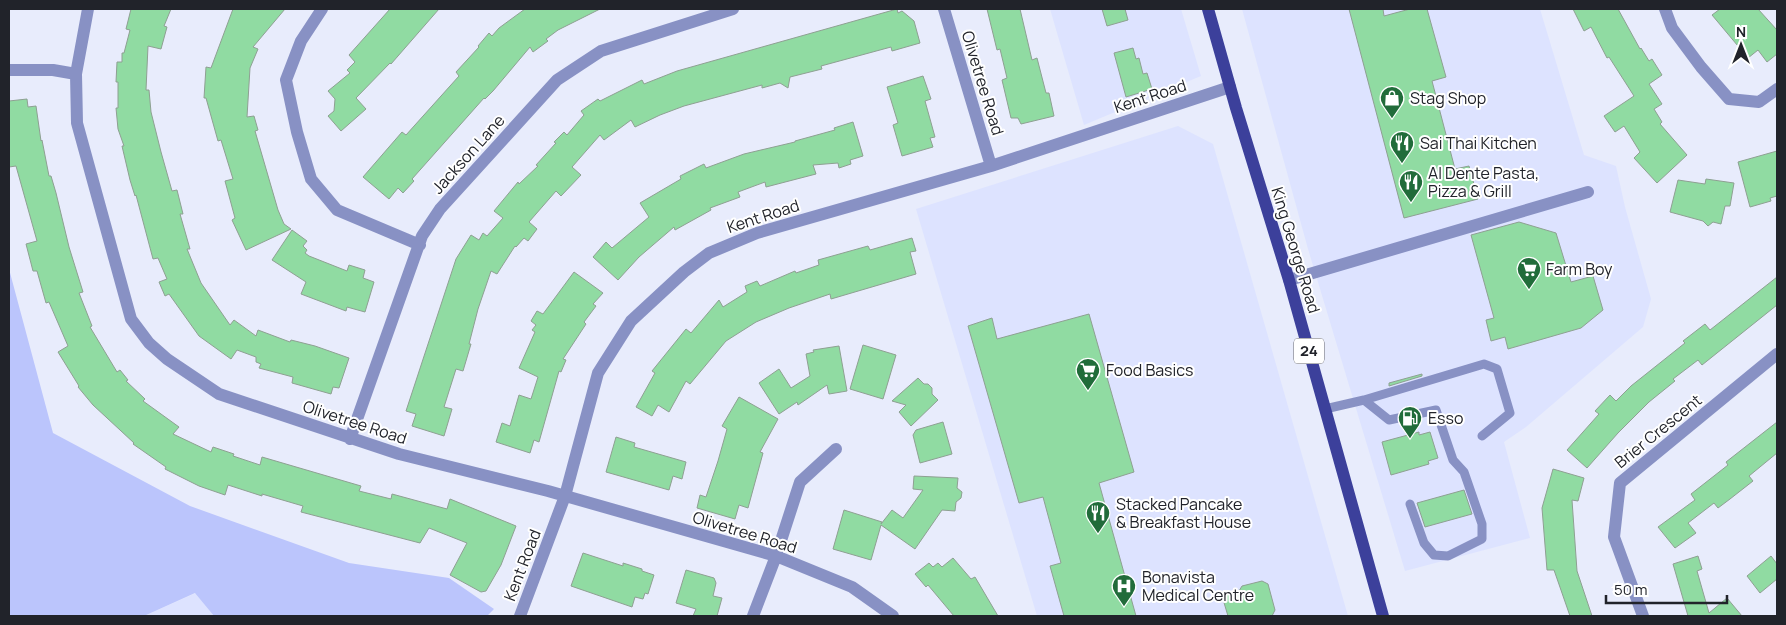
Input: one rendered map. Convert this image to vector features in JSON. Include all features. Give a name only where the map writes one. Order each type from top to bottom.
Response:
[{"type":"main road","name":"King George Road","points":[[1208,9],[1289,280],[1383,616]]},
{"type":"street","name":"Olivetree Road","points":[[88,9],[76,74],[77,123],[131,319],[149,343],[167,359],[219,394],[350,439],[398,454],[565,496],[776,556],[852,586],[893,616]]},
{"type":"street","points":[[322,9],[301,40],[286,80],[297,132],[311,179],[337,210],[420,245]]},
{"type":"street","name":"Jackson Lane","points":[[350,439],[422,236],[440,209],[557,80],[601,51],[729,9]]},
{"type":"street","name":"Olivetree Road","points":[[944,9],[991,166]]},
{"type":"street","points":[[1665,9],[1672,28],[1701,68],[1729,99],[1759,102],[1777,89]]},
{"type":"street","points":[[9,70],[53,70],[76,74]]},
{"type":"street","name":"Kent Road","points":[[520,616],[565,496],[598,373],[631,321],[684,272],[709,253],[757,233],[991,166],[1230,87]]},
{"type":"street","points":[[1289,280],[1588,192]]},
{"type":"street","name":"Brier Crescent","points":[[1644,616],[1614,537],[1620,484],[1777,354]]},
{"type":"street","points":[[753,616],[776,556],[800,482],[836,449]]},
{"type":"lane","points":[[1325,409],[1364,400],[1484,364],[1497,369],[1510,413],[1482,436]]},
{"type":"lane","points":[[1364,400],[1389,420],[1436,410],[1453,460],[1464,472],[1482,524],[1482,539],[1448,556],[1434,555],[1424,543],[1410,504]]},
{"type":"shaded area","points":[[1050,9],[1181,9],[1201,76],[1084,125]]},
{"type":"shaded area","points":[[1242,9],[1540,9],[1584,155],[1616,166],[1625,207],[1651,299],[1643,327],[1526,427],[1504,442],[1530,538],[1405,571],[1308,249]]},
{"type":"shaded area","points":[[1178,126],[1213,144],[1348,616],[1037,616],[916,209]]},
{"type":"shaded area","points":[[9,269],[53,433],[190,506],[349,563],[449,578],[494,609],[487,616],[214,616],[195,593],[144,616],[9,616]]},
{"type":"shaded area","points":[[196,593],[214,616],[144,616]]},
{"type":"building","points":[[131,9],[171,9],[164,26],[167,27],[161,49],[148,46],[146,90],[149,90],[151,112],[172,191],[177,190],[183,214],[180,214],[190,249],[187,249],[201,283],[230,325],[234,320],[256,336],[258,330],[290,342],[291,340],[315,346],[349,358],[339,388],[333,387],[331,394],[292,383],[293,377],[259,368],[261,364],[256,362],[256,357],[237,350],[231,359],[199,336],[169,294],[165,296],[159,282],[167,279],[158,258],[153,259],[136,195],[130,180],[122,146],[124,146],[118,129],[116,108],[118,108],[117,62],[122,62],[122,53],[124,53],[130,30],[126,29]]},
{"type":"building","points":[[233,9],[285,9],[253,47],[258,49],[250,68],[247,117],[254,116],[258,130],[255,131],[278,210],[284,224],[291,229],[246,250],[232,220],[235,218],[225,181],[233,179],[221,140],[218,141],[206,98],[204,98],[206,67],[211,68]]},
{"type":"building","points":[[390,9],[439,9],[391,64],[356,98],[366,109],[341,131],[328,116],[334,111],[335,99],[328,91],[350,73],[347,70],[355,62],[349,55]]},
{"type":"building","points":[[525,9],[600,9],[558,30],[546,39],[548,41],[533,52],[530,47],[493,91],[484,98],[412,179],[414,181],[403,193],[398,188],[389,199],[363,177],[402,132],[406,135],[459,76],[456,72],[489,33],[492,36],[499,28]]},
{"type":"building","points":[[897,9],[898,13],[902,11],[914,21],[920,43],[892,51],[891,47],[821,66],[822,69],[790,77],[788,88],[780,83],[762,88],[762,85],[684,106],[635,127],[631,120],[604,140],[600,135],[572,167],[581,175],[561,196],[556,191],[529,222],[537,229],[528,241],[524,238],[515,246],[497,274],[491,271],[478,309],[463,371],[456,369],[444,407],[452,409],[444,436],[412,426],[416,414],[406,411],[456,259],[471,235],[479,240],[483,233],[487,236],[503,218],[494,211],[518,182],[519,184],[538,166],[536,165],[556,143],[554,142],[564,132],[567,135],[584,115],[581,111],[598,99],[600,101],[642,80],[644,84],[677,71]]},
{"type":"building","points":[[987,9],[1020,9],[1032,60],[1037,58],[1046,93],[1049,93],[1054,116],[1021,124],[1018,118],[1011,118],[1002,80],[1007,78],[1000,49],[997,50]]},
{"type":"building","points":[[1102,9],[1125,9],[1128,20],[1107,26]]},
{"type":"building","points":[[1349,9],[1383,9],[1384,16],[1410,9],[1427,9],[1446,77],[1432,81],[1455,169],[1469,166],[1478,199],[1404,218]]},
{"type":"building","points":[[1573,9],[1618,9],[1640,49],[1649,61],[1652,59],[1662,75],[1649,84],[1662,104],[1654,109],[1662,122],[1660,124],[1687,155],[1657,183],[1634,158],[1640,152],[1624,126],[1615,132],[1604,116],[1634,96],[1609,57],[1607,58],[1591,27],[1584,31]]},
{"type":"building","points":[[1720,9],[1758,9],[1777,30],[1777,54],[1767,62],[1758,50],[1748,58],[1712,15]]},
{"type":"building","points":[[1133,48],[1136,59],[1139,58],[1143,74],[1147,73],[1152,89],[1126,97],[1114,53]]},
{"type":"building","points":[[923,76],[931,99],[925,101],[935,137],[930,138],[933,147],[902,156],[893,125],[898,123],[887,87]]},
{"type":"building","points":[[27,99],[28,107],[36,106],[49,176],[51,176],[56,193],[69,247],[83,292],[79,293],[92,326],[90,327],[117,372],[120,370],[128,380],[126,381],[145,399],[143,401],[179,427],[173,434],[211,452],[213,447],[260,465],[262,457],[361,486],[359,491],[391,499],[392,494],[447,509],[450,499],[516,526],[501,565],[486,591],[481,592],[450,575],[467,543],[429,528],[420,543],[301,512],[303,506],[228,485],[225,495],[199,486],[165,469],[166,467],[133,444],[93,405],[78,387],[58,352],[68,346],[49,302],[46,303],[37,271],[33,271],[26,244],[37,241],[16,166],[9,167],[9,101]]},
{"type":"building","points":[[853,122],[863,156],[850,160],[851,164],[839,168],[838,163],[813,165],[816,174],[766,187],[765,182],[738,192],[740,197],[710,208],[711,210],[675,230],[674,227],[639,257],[618,280],[593,257],[606,242],[612,248],[649,217],[640,203],[681,179],[680,176],[704,164],[706,168],[744,154],[835,130],[834,128]]},
{"type":"building","points":[[1777,151],[1777,196],[1770,198],[1771,201],[1750,207],[1738,162]]},
{"type":"building","points":[[1706,179],[1734,183],[1730,206],[1725,206],[1721,224],[1713,222],[1708,226],[1703,221],[1670,212],[1678,180],[1705,184]]},
{"type":"building","points":[[1519,222],[1556,233],[1571,282],[1593,276],[1603,310],[1581,328],[1508,349],[1505,337],[1491,341],[1486,320],[1494,318],[1471,235]]},
{"type":"building","points":[[292,230],[307,241],[303,246],[307,250],[305,253],[309,256],[347,271],[349,265],[365,270],[363,278],[374,282],[365,312],[347,307],[346,311],[301,294],[306,282],[272,260]]},
{"type":"building","points":[[912,238],[916,251],[910,252],[916,274],[831,299],[830,294],[756,322],[726,341],[690,384],[686,381],[669,412],[658,405],[652,416],[636,407],[655,373],[652,371],[686,329],[691,333],[719,300],[723,307],[747,292],[745,286],[757,281],[760,286],[795,271],[796,273],[819,265],[818,260],[868,246],[870,250]]},
{"type":"building","points":[[574,272],[603,293],[593,304],[596,306],[584,322],[586,324],[563,359],[566,360],[561,372],[559,371],[539,442],[534,440],[530,453],[496,442],[502,423],[510,426],[519,395],[531,399],[538,377],[519,368],[535,332],[532,330],[536,325],[531,321],[537,311],[543,314]]},
{"type":"building","points":[[1777,277],[1777,305],[1702,365],[1698,360],[1673,379],[1675,381],[1649,402],[1587,468],[1567,450],[1599,414],[1595,411],[1610,395],[1616,401],[1631,386],[1685,343],[1683,341],[1705,324],[1710,330]]},
{"type":"building","points":[[1089,314],[1134,472],[1099,483],[1136,616],[1064,616],[1050,566],[1061,563],[1043,497],[1019,503],[968,326],[992,318],[997,339]]},
{"type":"building","points":[[863,345],[896,355],[883,399],[850,389]]},
{"type":"building","points":[[839,346],[847,391],[829,394],[827,385],[798,405],[797,402],[779,414],[759,383],[779,369],[791,388],[810,376],[806,354],[814,352],[813,350]]},
{"type":"building","points":[[1422,374],[1422,376],[1389,386],[1389,383]]},
{"type":"building","points":[[918,378],[932,388],[932,394],[938,400],[911,426],[899,412],[906,405],[892,401]]},
{"type":"building","points":[[739,397],[778,419],[760,452],[763,453],[748,508],[739,505],[735,519],[697,508],[700,495],[706,497],[718,461],[727,429],[722,426]]},
{"type":"building","points":[[943,422],[952,454],[920,463],[913,435],[916,430]]},
{"type":"building","points":[[1777,422],[1777,453],[1749,476],[1753,481],[1718,508],[1714,503],[1688,523],[1696,533],[1675,548],[1658,527],[1695,500],[1691,494],[1728,465],[1726,462]]},
{"type":"building","points":[[1419,432],[1419,435],[1430,432],[1438,458],[1428,461],[1429,464],[1391,475],[1382,442]]},
{"type":"building","points":[[616,437],[635,443],[634,447],[686,462],[682,479],[673,476],[669,490],[606,472]]},
{"type":"building","points":[[1553,469],[1584,478],[1578,501],[1572,500],[1577,571],[1592,616],[1570,616],[1554,570],[1547,570],[1542,508]]},
{"type":"building","points":[[914,476],[958,478],[957,488],[962,492],[961,498],[956,502],[955,511],[942,510],[915,549],[881,525],[871,560],[833,549],[844,510],[882,522],[881,524],[892,510],[903,518],[923,490],[913,489]]},
{"type":"building","points":[[1464,490],[1472,514],[1425,527],[1417,503]]},
{"type":"building","points":[[583,553],[623,566],[623,563],[654,575],[648,594],[645,593],[643,599],[635,597],[632,607],[571,586]]},
{"type":"building","points":[[1698,556],[1702,569],[1697,571],[1709,613],[1727,598],[1742,616],[1688,616],[1673,564]]},
{"type":"building","points":[[1771,556],[1777,564],[1777,579],[1760,593],[1747,576]]},
{"type":"building","points":[[953,558],[971,579],[975,577],[998,616],[954,616],[928,585],[926,587],[915,574],[929,563],[933,567],[938,563],[942,567]]},
{"type":"building","points":[[686,570],[714,578],[716,583],[713,596],[722,598],[717,616],[693,616],[696,609],[676,603]]},
{"type":"building","points":[[1262,581],[1268,584],[1275,610],[1272,616],[1228,616],[1222,596],[1239,591],[1242,586]]},
{"type":"place","name":"Stag Shop","points":[[1392,119]]},
{"type":"place","name":"Sai Thai Kitchen","points":[[1402,164]]},
{"type":"place","name":"Al Dente Pasta, Pizza & Grill","points":[[1411,203]]},
{"type":"place","name":"Farm Boy","points":[[1529,290]]},
{"type":"place","name":"Food Basics","points":[[1088,391]]},
{"type":"place","name":"Esso","points":[[1410,439]]},
{"type":"place","name":"Stacked Pancake & Breakfast House","points":[[1098,534]]},
{"type":"place","name":"Bonavista Medical Centre","points":[[1124,607]]}]
